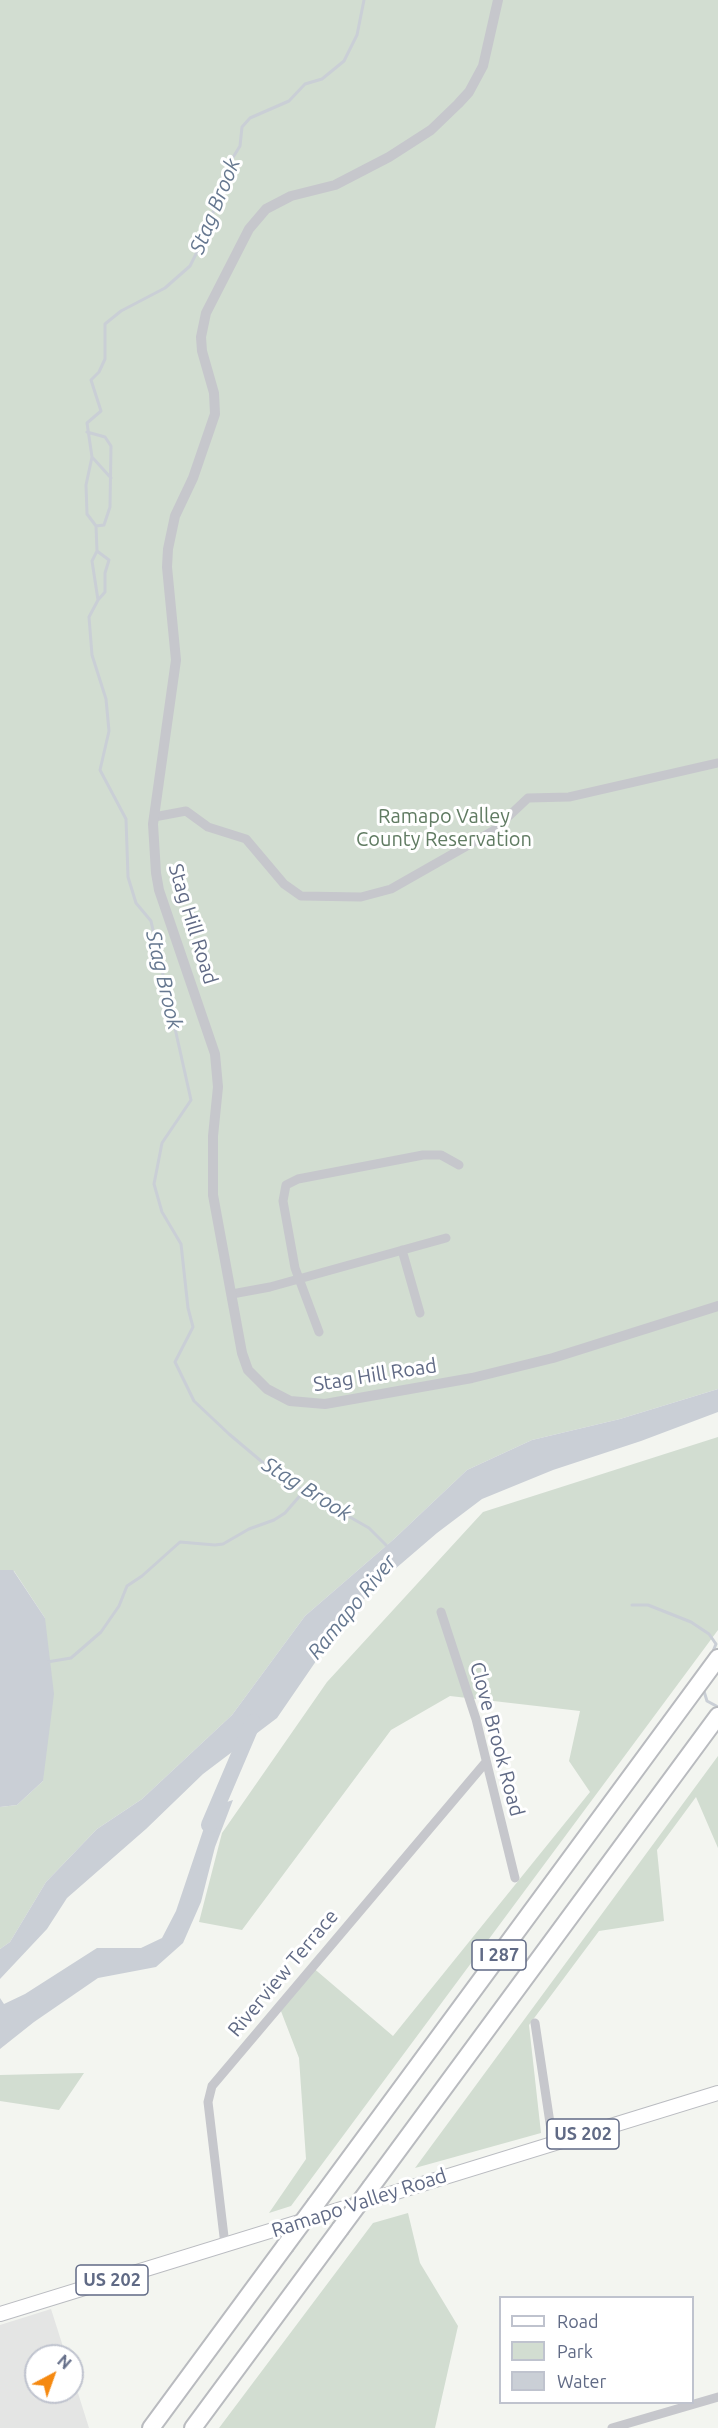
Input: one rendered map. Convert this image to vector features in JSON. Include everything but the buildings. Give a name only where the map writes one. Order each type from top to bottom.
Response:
[{"type":"highway","name":"I 287","points":[[151,2428],[718,1658]]},
{"type":"highway","name":"I 287","points":[[193,2428],[714,1721]]},
{"type":"main road","name":"Ramapo Valley Road","points":[[0,2314],[718,2093]]},
{"type":"street","name":"Stag Hill Road","points":[[498,0],[483,66],[469,92],[458,104],[431,130],[389,157],[335,185],[291,196],[267,209],[249,229],[206,313],[201,337],[202,351],[214,393],[215,414],[193,478],[175,516],[168,549],[167,567],[176,660],[154,817],[153,848],[159,890],[210,1035],[218,1070],[212,1166],[213,1196],[242,1353],[248,1370],[256,1380],[278,1396],[290,1401],[314,1405],[472,1378],[553,1358],[718,1306]]},
{"type":"street","points":[[154,817],[186,811],[208,828],[246,839],[284,884],[301,896],[361,897],[391,889],[493,831],[528,798],[569,797],[718,763]]},
{"type":"street","points":[[319,1332],[299,1279],[283,1201],[284,1189],[289,1182],[423,1155],[441,1155],[459,1165]]},
{"type":"street","points":[[232,1294],[299,1279],[446,1238]]},
{"type":"street","points":[[402,1250],[420,1313]]},
{"type":"street","name":"Clove Brook Road","points":[[441,1612],[476,1719],[515,1878]]},
{"type":"street","name":"Riverview Terrace","points":[[225,2245],[208,2102],[212,2086],[486,1762]]},
{"type":"street","points":[[536,2023],[553,2143]]},
{"type":"street","points":[[612,2428],[718,2397]]},
{"type":"shaded area","points":[[51,2309],[62,2344],[24,2344],[24,2404],[81,2404],[89,2428],[0,2428],[0,2325]]},
{"type":"green space","name":"Ramapo Valley County Reservation","points":[[0,0],[718,0],[718,1389],[620,1419],[532,1440],[467,1470],[394,1539],[305,1616],[232,1715],[142,1799],[97,1829],[46,1882],[10,1942],[0,1949],[0,1807],[17,1805],[43,1781],[45,1618],[14,1571],[0,1570]]},
{"type":"green space","points":[[718,1437],[718,1630],[291,2206],[269,2213],[306,2159],[299,2058],[279,2006],[311,1966],[393,2036],[590,1792],[569,1761],[580,1711],[450,1696],[391,1730],[242,1930],[199,1922],[222,1833],[327,1682],[483,1512]]},
{"type":"green space","points":[[718,1756],[718,1848],[696,1797],[657,1850],[664,1921],[599,1931],[529,2025],[541,2133],[415,2168]]},
{"type":"green space","points":[[84,2073],[59,2110],[0,2101],[0,2075]]},
{"type":"green space","points":[[408,2213],[420,2263],[458,2326],[435,2428],[219,2428],[373,2223]]},
{"type":"water","points":[[718,1389],[718,1412],[641,1441],[553,1470],[482,1499],[437,1533],[374,1587],[325,1648],[277,1718],[203,1774],[146,1829],[67,1898],[47,1929],[0,1979],[0,1949],[10,1942],[46,1882],[97,1829],[142,1799],[232,1715],[305,1616],[394,1539],[467,1470],[532,1440],[620,1419]]},
{"type":"water","points":[[0,1570],[13,1570],[45,1618],[54,1694],[43,1781],[17,1805],[0,1807]]},
{"type":"water","points":[[233,1800],[215,1847],[201,1902],[183,1943],[156,1967],[98,1978],[34,2022],[0,2049],[0,1998],[4,2004],[25,1994],[97,1948],[141,1948],[162,1938],[176,1911],[211,1807]]},
{"type":"waterway","name":"Stag Brook","points":[[364,0],[357,35],[344,61],[322,79],[305,84],[289,101],[250,118],[242,127],[240,146],[224,172],[209,228],[190,266],[165,288],[121,311],[105,324],[105,359],[99,372],[91,380],[101,411],[87,423],[92,457],[86,485],[87,514],[96,526],[97,551],[92,561],[98,600],[89,617],[92,655],[106,699],[109,731],[100,770],[126,819],[128,877],[136,903],[151,921],[191,1100],[162,1143],[154,1184],[162,1212],[181,1244],[188,1308],[193,1327],[175,1362],[194,1401],[229,1434],[280,1477],[369,1528],[389,1548]]},
{"type":"waterway","points":[[87,432],[105,437],[111,446],[110,507],[104,525],[96,526]]},
{"type":"waterway","points":[[92,457],[111,478]]},
{"type":"waterway","points":[[97,551],[109,560],[105,573],[105,592],[98,600]]},
{"type":"waterway","points":[[47,1662],[71,1658],[101,1632],[119,1606],[127,1586],[142,1576],[180,1542],[223,1544],[285,1513],[304,1491]]},
{"type":"waterway","points":[[632,1605],[648,1605],[691,1622],[709,1634],[716,1644],[711,1656]]},
{"type":"waterway","points":[[703,1688],[707,1701],[718,1707]]},
{"type":"waterway","name":"Ramapo River","points":[[209,1825],[253,1722]]}]
